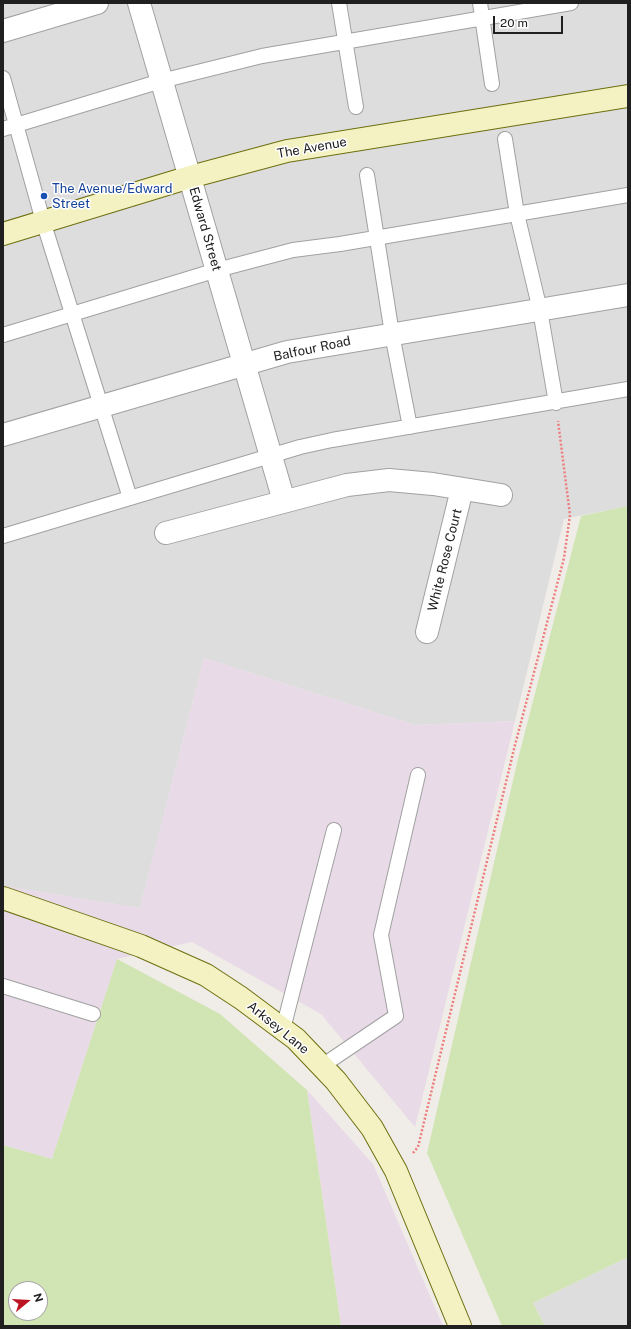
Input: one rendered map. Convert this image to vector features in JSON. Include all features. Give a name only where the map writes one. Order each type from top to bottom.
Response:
[{"type":"street","points":[[3,31],[97,3]]},
{"type":"street","name":"Edward Street","points":[[139,3],[272,456]]},
{"type":"street","name":"The Avenue","points":[[3,234],[190,177],[286,151],[628,96]]},
{"type":"street","name":"Balfour Road","points":[[3,435],[287,352],[628,295]]},
{"type":"street","points":[[272,456],[284,500]]},
{"type":"street","points":[[166,533],[284,500],[347,485],[389,480],[433,484],[501,495]]},
{"type":"street","name":"White Rose Court","points":[[427,632],[462,489]]},
{"type":"street","name":"Arksey Lane","points":[[3,898],[140,946],[206,976],[242,998],[296,1039],[336,1081],[372,1128],[396,1171],[460,1326]]},
{"type":"lane","points":[[339,3],[356,107]]},
{"type":"lane","points":[[480,3],[492,84]]},
{"type":"lane","points":[[3,129],[161,81],[262,56],[571,3]]},
{"type":"lane","points":[[3,78],[43,222],[130,498]]},
{"type":"lane","points":[[505,139],[517,214],[540,310],[556,403]]},
{"type":"lane","points":[[367,175],[392,334],[410,427]]},
{"type":"lane","points":[[3,335],[217,270],[293,250],[378,238],[628,195]]},
{"type":"lane","points":[[3,536],[272,456],[332,440],[628,390]]},
{"type":"lane","points":[[322,1066],[396,1016],[381,935],[418,775]]},
{"type":"lane","points":[[282,1029],[334,830]]},
{"type":"lane","points":[[3,986],[92,1014]]},
{"type":"path","points":[[396,1171],[418,1147],[512,757],[564,558],[570,515],[556,403]]},
{"type":"shaded area","points":[[3,3],[628,3],[628,506],[564,519],[515,721],[415,725],[204,658],[140,908],[3,886]]},
{"type":"shaded area","points":[[204,658],[415,725],[515,721],[415,1127],[321,1014],[192,942],[117,959],[52,1159],[3,1145],[3,886],[140,908]]},
{"type":"shaded area","points":[[307,1090],[373,1164],[443,1326],[341,1326]]},
{"type":"shaded area","points":[[628,1257],[628,1326],[545,1326],[533,1303]]},
{"type":"green space","points":[[628,506],[628,1257],[533,1303],[545,1326],[502,1326],[427,1153],[518,759],[581,516]]},
{"type":"green space","points":[[117,959],[220,1014],[307,1090],[341,1326],[3,1326],[3,1145],[52,1159]]},
{"type":"place","name":"The Avenue/Edward Street","points":[[44,196]]}]
